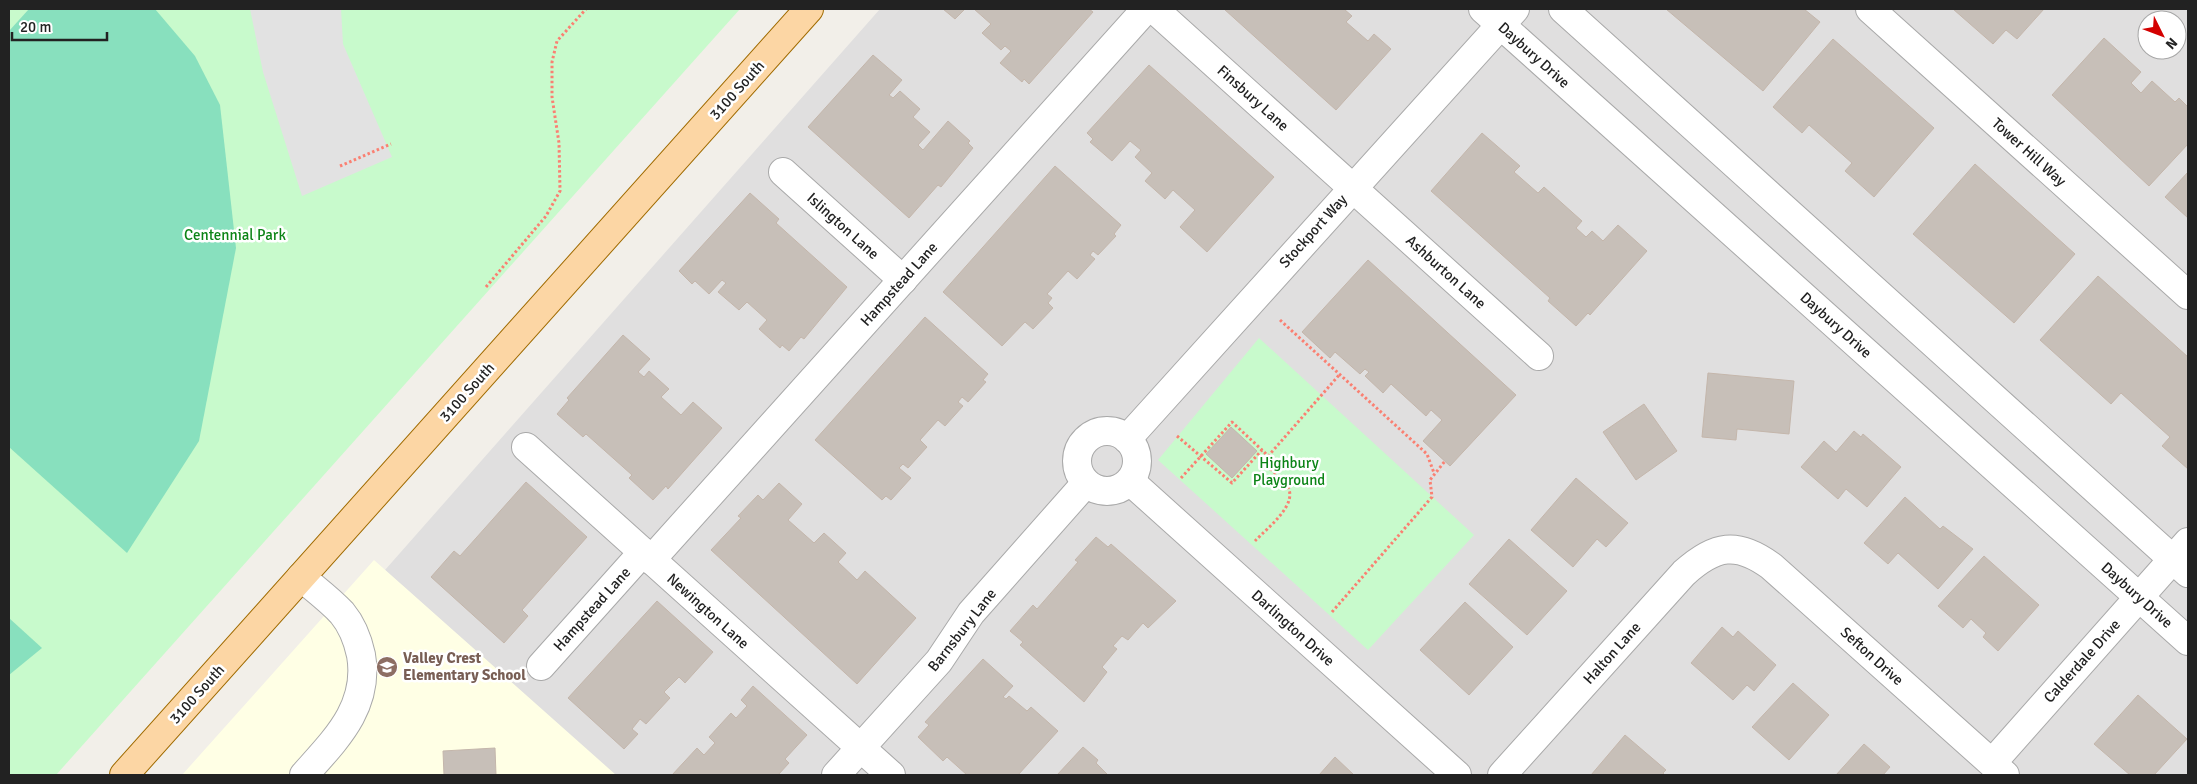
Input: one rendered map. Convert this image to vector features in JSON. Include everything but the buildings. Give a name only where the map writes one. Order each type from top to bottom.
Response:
[{"type":"main road","name":"3100 South","points":[[124,775],[809,9]]},
{"type":"street","name":"Hampstead Lane","points":[[541,666],[647,556],[903,280],[1146,9]]},
{"type":"street","name":"Finsbury Lane","points":[[1154,9],[1353,188]]},
{"type":"street","points":[[1563,9],[2183,558]]},
{"type":"street","name":"Tower Hill Way","points":[[1870,9],[2188,295]]},
{"type":"street","name":"Stockport Way","points":[[1127,439],[1353,188],[1499,14]]},
{"type":"street","name":"Daybury Drive","points":[[1499,14],[2188,641]]},
{"type":"street","name":"Islington Lane","points":[[783,172],[903,280]]},
{"type":"street","name":"Ashburton Lane","points":[[1353,188],[1539,356]]},
{"type":"street","points":[[1102,432],[1115,432],[1127,439],[1136,455],[1137,464],[1130,481],[1113,491],[1095,489],[1086,484],[1079,473],[1077,460],[1080,447],[1089,437],[1102,432]]},
{"type":"street","name":"Newington Lane","points":[[526,447],[891,775]]},
{"type":"street","name":"Darlington Drive","points":[[1130,481],[1457,775]]},
{"type":"street","name":"Barnsbury Lane","points":[[836,775],[939,662],[971,613],[1086,484]]},
{"type":"street","name":"Sefton Drive","points":[[1732,548],[1758,556],[1771,566],[1999,769]]},
{"type":"street","name":"Halton Lane","points":[[1502,775],[1684,573],[1698,560],[1715,551],[1732,548]]},
{"type":"street","name":"Calderdale Drive","points":[[1999,769],[2140,597],[2183,558]]},
{"type":"street","points":[[301,577],[342,614],[352,630],[363,666],[358,703],[350,721],[304,775]]},
{"type":"path","points":[[486,287],[546,216],[560,191],[559,143],[552,97],[552,62],[558,41],[586,9]]},
{"type":"path","points":[[340,166],[391,144]]},
{"type":"path","points":[[1280,320],[1427,454],[1434,473]]},
{"type":"path","points":[[1255,541],[1289,504],[1290,492],[1286,484],[1262,462],[1340,374]]},
{"type":"path","points":[[1182,478],[1232,422],[1267,455]]},
{"type":"path","points":[[1177,436],[1232,483],[1262,450]]},
{"type":"path","points":[[1332,612],[1432,497],[1430,480],[1445,461]]},
{"type":"shaded area","points":[[250,9],[341,9],[343,44],[392,157],[302,196],[263,72]]},
{"type":"shaded area","points":[[880,9],[2188,9],[2188,775],[615,775],[385,570]]},
{"type":"shaded area","name":"Valley Crest Elementary School","points":[[374,560],[616,775],[182,775]]},
{"type":"green space","name":"Centennial Park","points":[[9,9],[740,9],[56,775],[9,775]]},
{"type":"green space","points":[[29,9],[155,9],[195,56],[220,105],[236,248],[199,441],[127,553],[9,447],[9,31]]},
{"type":"green space","name":"Highbury Playground","points":[[1259,338],[1474,535],[1368,650],[1158,460]]},
{"type":"green space","points":[[9,618],[42,648],[9,675]]},
{"type":"place","name":"Valley Crest Elementary School","points":[[387,667]]}]
